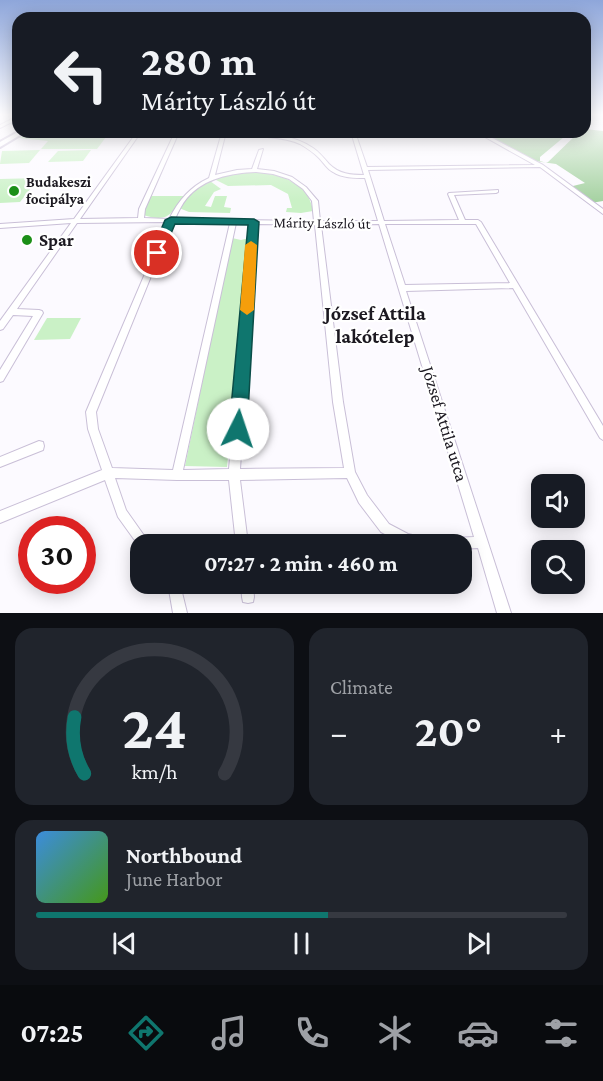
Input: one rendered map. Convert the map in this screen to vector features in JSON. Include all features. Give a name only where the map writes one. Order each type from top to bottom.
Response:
[{"type":"street","points":[[0,327],[131,144]]},
{"type":"street","points":[[141,220],[142,209],[172,144]]},
{"type":"street","points":[[212,178],[221,144]]},
{"type":"street","points":[[303,144],[338,174],[348,178],[368,177]]},
{"type":"street","name":"József Attila utca","points":[[357,144],[504,613]]},
{"type":"street","points":[[500,144],[541,166],[603,212]]},
{"type":"street","points":[[255,171],[261,150]]},
{"type":"street","points":[[365,169],[541,166]]},
{"type":"street","points":[[137,534],[122,513],[93,429],[91,412],[171,220],[189,192],[212,178],[255,171],[281,175],[305,188],[315,201],[338,402],[350,473],[363,499],[386,528],[396,534]]},
{"type":"street","points":[[496,192],[451,195],[463,222],[478,222],[603,435]]},
{"type":"street","name":"Márity László út","points":[[0,226],[76,220],[381,224],[463,222]]},
{"type":"street","points":[[177,475],[233,222]]},
{"type":"street","points":[[241,534],[234,475],[254,222]]},
{"type":"street","points":[[403,288],[516,285]]},
{"type":"street","points":[[0,378],[39,313],[10,312]]},
{"type":"street","points":[[0,462],[39,446]]},
{"type":"street","points":[[0,517],[109,473],[234,475],[350,473]]},
{"type":"street","points":[[472,543],[482,542]]},
{"type":"street","points":[[176,594],[180,613]]},
{"type":"green space","points":[[46,144],[101,144],[97,149],[41,149]]},
{"type":"green space","points":[[503,144],[556,144],[540,157],[540,161],[545,162],[535,161]]},
{"type":"green space","points":[[567,144],[603,144],[603,201],[591,203],[569,187],[585,183],[556,164],[547,163]]},
{"type":"green space","points":[[40,150],[29,163],[0,164],[2,151]]},
{"type":"green space","points":[[91,150],[83,161],[48,162],[58,151]]},
{"type":"green space","points":[[257,172],[276,175],[293,182],[306,194],[313,211],[286,212],[287,208],[292,208],[288,194],[271,185],[228,186],[214,179]]},
{"type":"green space","name":"Budakeszi focipálya","points":[[39,178],[20,202],[0,203],[0,179]]},
{"type":"green space","points":[[210,181],[221,189],[214,192],[205,206],[211,207],[215,196],[227,196],[224,207],[231,208],[230,213],[189,212],[179,208],[193,192]]},
{"type":"green space","points":[[150,196],[184,196],[172,212],[159,218],[143,215]]},
{"type":"green space","points":[[232,238],[241,240],[249,238],[227,467],[185,466]]},
{"type":"green space","points":[[47,318],[81,318],[70,339],[34,340]]},
{"type":"slow traffic","points":[[247,310],[251,245]]},
{"type":"place","name":"Budakeszi focipálya","points":[[14,191]]},
{"type":"place","name":"Spar","points":[[27,240]]},
{"type":"district","name":"József Attila lakótelep","points":[[375,324]]},
{"type":"route","points":[[157,253],[171,220],[254,222],[238,429]]}]
